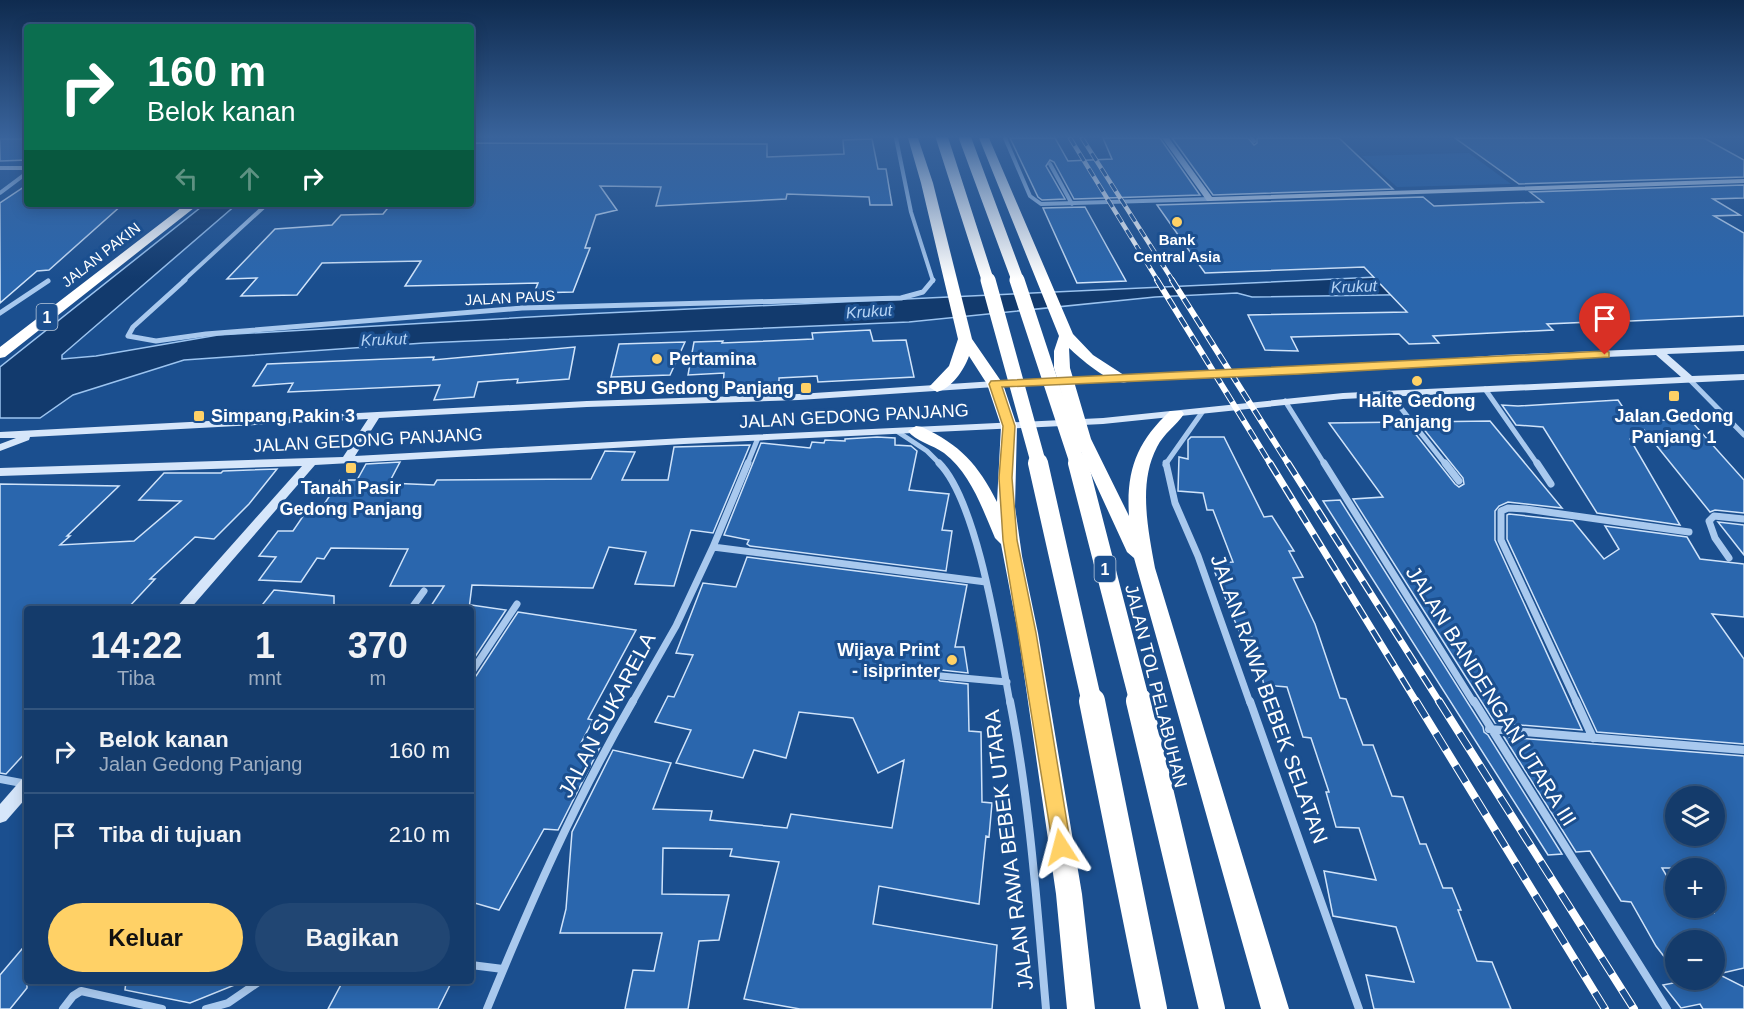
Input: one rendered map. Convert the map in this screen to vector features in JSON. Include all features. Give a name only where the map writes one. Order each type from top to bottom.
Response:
[{"type":"highway","points":[[928,185],[965,335],[995,384],[1009,426],[1006,507],[1012,556],[1028,633],[1069,894],[1082,1009]]},
{"type":"highway","points":[[957,185],[1003,330],[1058,548],[1154,1009]]},
{"type":"highway","name":"JALAN TOL PELABUHAN","points":[[982,185],[1033,323],[1076,458],[1149,739],[1212,1009]]},
{"type":"highway","points":[[1004,185],[1065,333],[1088,358],[1122,379]]},
{"type":"highway","name":"JALAN PAKIN","points":[[0,354],[189,207]]},
{"type":"highway","points":[[1065,333],[1061,351],[1066,381],[1078,422],[1095,467],[1145,568]]},
{"type":"highway","points":[[937,387],[952,376],[960,360],[965,335]]},
{"type":"highway","points":[[1176,414],[1154,436],[1144,454],[1139,476],[1135,506],[1145,568],[1275,1009]]},
{"type":"highway","points":[[907,431],[941,443],[969,465],[981,484],[1012,556]]},
{"type":"main road","points":[[1200,185],[1210,199],[1623,185]]},
{"type":"main road","name":"JALAN GEDONG PANJANG","points":[[0,435],[587,404],[799,397],[937,387],[1744,348]]},
{"type":"main road","points":[[1659,352],[1688,378]]},
{"type":"main road","name":"JALAN GEDONG PANJANG","points":[[0,472],[312,462],[1009,426],[1176,414],[1285,401],[1389,393],[1744,376]]},
{"type":"main road","points":[[347,460],[375,416]]},
{"type":"main road","points":[[0,448],[44,432]]},
{"type":"main road","points":[[185,606],[312,462]]},
{"type":"main road","points":[[0,816],[20,803]]},
{"type":"street","name":"JALAN PAUS","points":[[264,207],[134,327],[128,336],[137,342],[217,333],[522,308],[901,298],[918,295],[928,290],[933,282],[911,212],[906,185]]},
{"type":"street","points":[[1025,185],[1030,196],[1048,206],[1210,199]]},
{"type":"street","points":[[1062,185],[1072,204]]},
{"type":"street","points":[[0,313],[48,281]]},
{"type":"street","points":[[1688,378],[1744,435]]},
{"type":"street","points":[[1485,389],[1551,484]]},
{"type":"street","points":[[1389,393],[1460,481]]},
{"type":"street","name":"JALAN BANDENGAN UTARA III","points":[[1285,401],[1667,1009]]},
{"type":"street","name":"JALAN RAWA BEBEK SELATAN","points":[[1203,411],[1166,465],[1175,503],[1198,556],[1359,1009]]},
{"type":"street","name":"JALAN RAWA BEBEK UTARA","points":[[907,431],[950,474],[968,518],[986,582],[1018,742],[1032,856],[1046,1009]]},
{"type":"street","name":"JALAN SUKARELA","points":[[488,1009],[503,969],[598,761],[675,626],[713,547],[758,438]]},
{"type":"street","points":[[1593,738],[1501,540],[1501,511],[1508,508],[1526,509],[1689,531]]},
{"type":"street","points":[[1729,558],[1715,538],[1709,521],[1714,516],[1744,519]]},
{"type":"street","points":[[713,547],[986,582]]},
{"type":"street","points":[[413,606],[424,591]]},
{"type":"street","points":[[474,668],[517,604]]},
{"type":"street","points":[[941,676],[1007,682]]},
{"type":"street","points":[[1489,729],[1744,750]]},
{"type":"street","points":[[0,779],[24,783]]},
{"type":"street","points":[[474,965],[503,969]]},
{"type":"street","points":[[206,1009],[228,1003],[256,984]]},
{"type":"street","points":[[63,1009],[81,991],[162,1009]]},
{"type":"shaded area","points":[[1395,185],[1470,185],[1397,187]]},
{"type":"water","name":"Krukut","points":[[201,207],[234,207],[62,355],[62,359],[96,356],[218,335],[583,314],[1484,272],[1447,294],[1252,297],[1237,293],[1155,297],[909,322],[424,343],[184,360],[73,395],[40,418],[0,418],[0,367]]},
{"type":"building","points":[[474,185],[889,185],[892,205],[870,205],[869,197],[787,194],[786,199],[656,206],[661,187],[600,186],[617,210],[596,215],[585,248],[590,248],[573,292],[534,293],[538,283],[405,286],[421,261],[322,263],[297,295],[241,296],[257,278],[227,279],[275,229],[332,225],[341,215],[383,214],[389,207],[474,207]]},
{"type":"building","points":[[1032,185],[1057,185],[1065,199],[1042,200]]},
{"type":"building","points":[[1066,185],[1193,185],[1200,195],[1074,199]]},
{"type":"building","points":[[1206,185],[1389,185],[1393,189],[1213,195]]},
{"type":"building","points":[[1744,185],[1744,198],[1713,199],[1740,215],[1714,216],[1744,233],[1744,316],[1630,321],[1622,314],[1615,321],[1547,324],[1553,330],[1433,336],[1439,343],[1409,344],[1399,334],[1291,337],[1298,351],[1265,350],[1248,315],[1407,312],[1364,267],[1205,273],[1157,205],[1423,197],[1434,206],[1543,202],[1530,192]]},
{"type":"building","points":[[24,187],[24,207],[120,207],[49,270],[37,271],[0,303],[0,203]]},
{"type":"building","points":[[1085,207],[1126,281],[1077,283],[1043,208]]},
{"type":"building","points":[[870,330],[873,341],[906,340],[914,377],[818,382],[817,376],[779,378],[779,385],[723,389],[724,373],[688,375],[694,342],[813,339],[812,333]]},
{"type":"building","name":"Pertamina","points":[[685,342],[670,375],[611,377],[619,344]]},
{"type":"building","points":[[575,347],[569,379],[517,383],[518,379],[478,382],[474,397],[434,400],[440,385],[288,392],[293,383],[253,386],[267,364],[434,357],[433,360]]},
{"type":"building","points":[[1618,400],[1630,418],[1692,422],[1744,480],[1744,513],[1715,510],[1710,512],[1644,430],[1630,439],[1680,525],[1597,513],[1543,427],[1516,425],[1502,405]]},
{"type":"building","points":[[1490,421],[1562,508],[1508,502],[1499,506],[1495,511],[1495,540],[1582,730],[1495,723],[1353,499],[1383,497],[1329,423],[1406,422],[1459,487],[1464,484],[1463,478],[1418,422]]},
{"type":"building","points":[[1191,437],[1224,437],[1264,517],[1272,516],[1294,551],[1289,551],[1303,577],[1293,578],[1315,624],[1340,698],[1346,699],[1363,745],[1373,745],[1392,796],[1403,797],[1420,844],[1426,844],[1443,888],[1452,888],[1477,961],[1492,962],[1511,1009],[1374,1009],[1366,975],[1414,982],[1396,927],[1333,916],[1324,871],[1376,880],[1359,828],[1336,827],[1326,792],[1329,792],[1311,738],[1303,737],[1287,687],[1264,685],[1252,637],[1242,638],[1211,563],[1233,562],[1213,510],[1207,510],[1203,493],[1178,491],[1179,457],[1188,459],[1188,440]]},
{"type":"building","points":[[895,438],[895,445],[911,446],[917,451],[909,490],[949,494],[942,530],[952,531],[946,571],[750,546],[747,544],[749,540],[724,535],[761,443],[810,448],[812,442],[824,443],[825,440],[845,441],[845,439]]},
{"type":"building","points":[[750,445],[713,533],[691,530],[674,586],[635,584],[646,552],[609,547],[593,588],[472,585],[469,606],[431,606],[444,586],[390,586],[408,549],[331,548],[324,559],[317,558],[301,582],[259,580],[276,557],[259,556],[278,531],[293,531],[310,506],[323,506],[340,480],[357,480],[366,464],[400,462],[389,483],[434,485],[437,480],[591,479],[605,451],[635,452],[622,480],[668,480],[674,447]]},
{"type":"building","points":[[277,469],[249,504],[214,539],[195,537],[150,579],[155,579],[130,606],[24,606],[24,754],[6,774],[0,773],[0,484],[119,486],[60,545],[134,541],[181,501],[139,500],[164,473],[221,473],[223,471]]},
{"type":"building","points":[[1340,500],[1562,854],[1548,855],[1323,501]]},
{"type":"building","points":[[1507,515],[1573,521],[1604,559],[1619,549],[1605,526],[1687,537],[1700,559],[1744,564],[1744,617],[1712,614],[1744,659],[1744,744],[1597,732],[1507,539]]},
{"type":"building","points":[[1718,522],[1744,525],[1744,555]]},
{"type":"building","points":[[747,557],[967,585],[955,647],[964,647],[968,673],[941,670],[935,676],[940,681],[968,684],[969,731],[981,732],[982,802],[992,803],[979,904],[879,886],[873,924],[997,945],[992,1009],[800,1009],[744,999],[779,862],[730,856],[732,849],[663,848],[662,894],[729,895],[719,940],[699,941],[688,1009],[625,1009],[633,970],[654,971],[662,933],[560,933],[566,909],[572,832],[613,750],[671,763],[653,809],[712,811],[710,820],[787,828],[791,814],[892,828],[904,760],[878,773],[853,718],[799,712],[786,758],[754,750],[743,778],[676,763],[691,730],[655,722],[668,696],[674,697],[693,655],[676,653],[703,583],[736,587]]},
{"type":"building","points":[[274,590],[334,596],[334,606],[261,606]]},
{"type":"building","points":[[471,605],[506,610],[474,658],[474,606]]},
{"type":"building","points":[[518,612],[636,630],[588,719],[593,720],[581,743],[600,747],[558,830],[544,829],[499,910],[474,903],[474,677]]},
{"type":"building","points":[[1504,737],[1744,756],[1744,968],[1725,972],[1725,930],[1665,930],[1665,958],[1631,902],[1621,901],[1590,851],[1576,852]]},
{"type":"building","points":[[24,947],[24,984],[27,984],[27,988],[10,1009],[0,1009],[0,975]]},
{"type":"building","points":[[1725,978],[1744,987],[1744,1009],[1703,1009],[1700,1004],[1681,1008],[1667,990],[1725,990]]},
{"type":"building","points":[[126,984],[237,984],[190,1003],[125,990]]},
{"type":"building","points":[[341,984],[450,984],[438,1009],[328,1009]]},
{"type":"railway","points":[[1099,185],[1158,281]]},
{"type":"railway","points":[[1112,185],[1173,281]]},
{"type":"railway","points":[[1157,280],[1271,465]]},
{"type":"railway","points":[[1172,280],[1289,465]]},
{"type":"railway","points":[[1270,463],[1417,703]]},
{"type":"railway","points":[[1288,463],[1440,703]]},
{"type":"railway","points":[[1416,701],[1605,1009]]},
{"type":"railway","points":[[1439,701],[1634,1009]]},
{"type":"place","name":"Bank Central Asia","points":[[1177,222]]},
{"type":"place","name":"Pertamina","points":[[657,359]]},
{"type":"place","name":"Halte Gedong Panjang","points":[[1417,381]]},
{"type":"place","name":"SPBU Gedong Panjang","points":[[806,388]]},
{"type":"place","name":"Jalan Gedong Panjang 1","points":[[1674,396]]},
{"type":"place","name":"Simpang Pakin 3","points":[[199,416]]},
{"type":"place","name":"Tanah Pasir Gedong Panjang","points":[[351,468]]},
{"type":"place","name":"Wijaya Print - isiprinter","points":[[952,660]]},
{"type":"route","points":[[1061,847],[1028,633],[1010,540],[1005,478],[1009,426],[995,384],[1300,371],[1502,358],[1605,355]]}]
